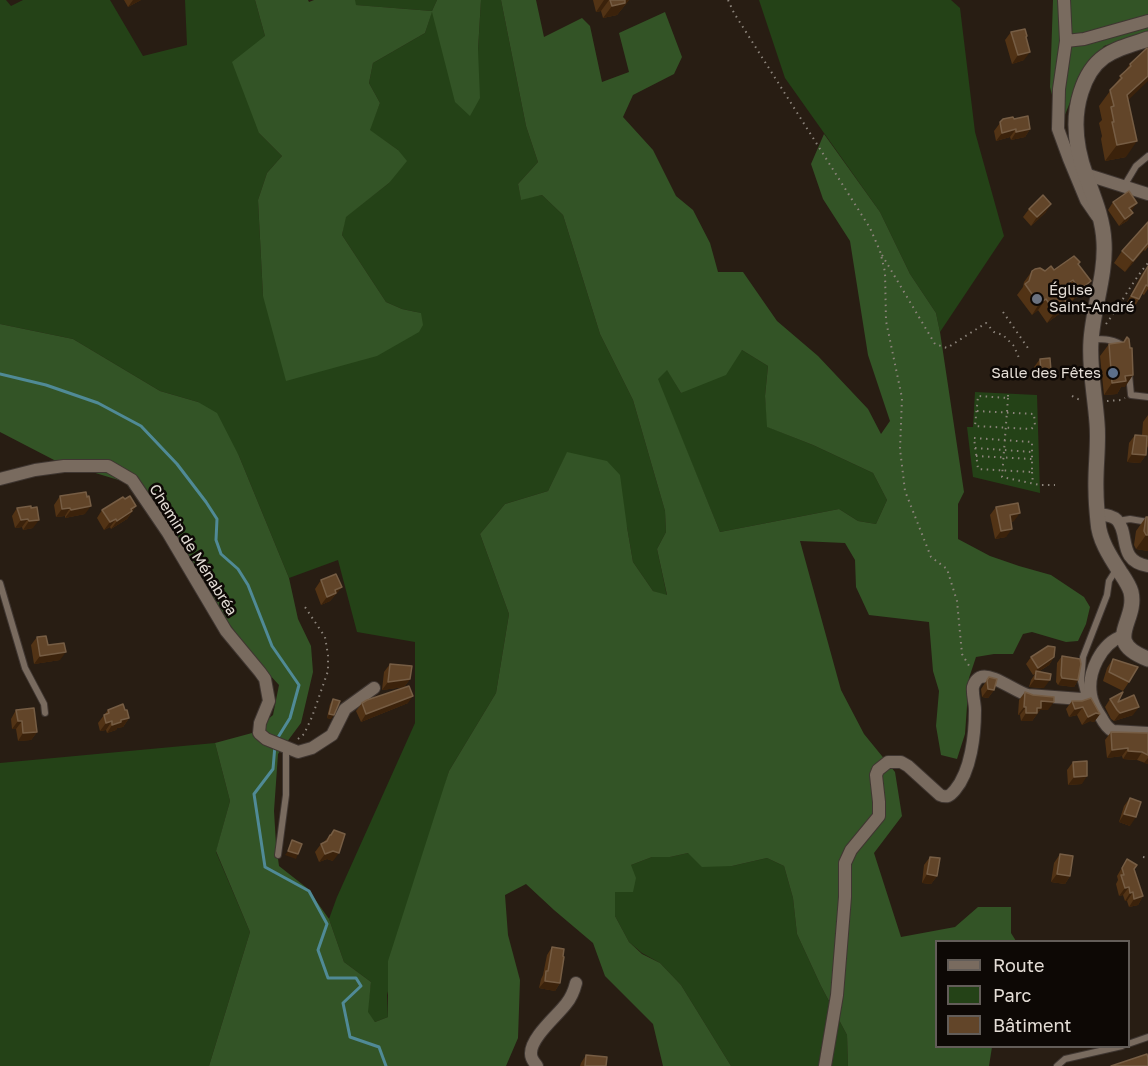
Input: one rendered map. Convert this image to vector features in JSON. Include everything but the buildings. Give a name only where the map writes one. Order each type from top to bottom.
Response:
[{"type":"street","points":[[1064,0],[1066,41],[1059,88],[1058,129],[1086,200],[1102,224]]},
{"type":"street","points":[[1066,41],[1084,39],[1148,21]]},
{"type":"street","points":[[1148,39],[1113,51],[1093,66],[1080,96],[1075,129],[1085,174],[1102,224],[1104,242],[1104,262],[1090,357],[1097,424],[1098,524],[1113,561],[1130,588],[1131,609],[1123,636],[1126,645],[1131,651],[1148,659]]},
{"type":"street","points":[[1085,174],[1148,194]]},
{"type":"street","name":"Chemin de Ménabréa","points":[[0,479],[35,470],[64,466],[108,466],[132,480],[168,532],[226,632],[265,679],[269,701],[260,723],[259,733],[283,747]]},
{"type":"street","points":[[1098,514],[1107,515],[1118,521],[1128,554],[1142,565],[1148,566]]},
{"type":"street","points":[[1123,636],[1111,642],[1095,664],[1088,696],[1109,729],[1148,733]]},
{"type":"street","points":[[825,1066],[837,995],[845,897],[845,862],[851,850],[879,816],[876,775],[878,770],[888,762],[900,762],[908,766],[943,797],[951,795],[961,782],[970,757],[975,723],[973,687],[978,679],[984,676],[1028,695],[1081,699],[1088,696]]},
{"type":"street","points":[[283,747],[298,752],[319,744],[332,735],[345,709],[374,688]]},
{"type":"street","points":[[537,1066],[532,1059],[532,1047],[566,1004],[576,983]]},
{"type":"lane","points":[[1124,186],[1136,166],[1148,156]]},
{"type":"lane","points":[[1091,338],[1120,343],[1129,358]]},
{"type":"lane","points":[[1129,368],[1131,395],[1148,397]]},
{"type":"lane","points":[[1118,521],[1130,519],[1148,522]]},
{"type":"lane","points":[[1088,696],[1081,681],[1083,657],[1107,595],[1109,580],[1119,570]]},
{"type":"lane","points":[[0,583],[25,668],[44,704],[45,713]]},
{"type":"lane","points":[[278,855],[286,795],[283,747]]},
{"type":"lane","points":[[1130,1043],[1148,1037]]},
{"type":"lane","points":[[1057,1066],[1065,1059],[1117,1048]]},
{"type":"path","points":[[728,0],[777,83],[870,228],[880,251],[936,344],[947,348],[986,323],[994,332],[1003,335],[1014,346],[1019,358]]},
{"type":"path","points":[[880,251],[885,272],[886,321],[902,398],[900,448],[905,491],[931,557],[947,569],[957,601],[962,654],[978,679]]},
{"type":"path","points":[[1106,324],[1132,283],[1148,263]]},
{"type":"path","points":[[1003,312],[1030,351]]},
{"type":"path","points":[[976,411],[1007,413],[1034,414],[1035,426],[1031,429],[1006,428],[975,426],[976,411],[978,396],[1008,396],[1007,413],[1006,428],[1004,450],[1004,458],[1002,477],[1033,484],[1055,485]]},
{"type":"path","points":[[1105,401],[1121,400]]},
{"type":"path","points":[[1032,472],[978,469],[974,438],[1032,442],[1033,484]]},
{"type":"path","points":[[975,448],[1032,452]]},
{"type":"path","points":[[976,456],[1032,459]]},
{"type":"path","points":[[283,747],[304,734],[328,671],[325,637],[305,607]]},
{"type":"path","points":[[1143,857],[1148,858]]},
{"type":"green space","points":[[0,0],[6,0],[11,6],[23,0],[110,0],[143,56],[187,45],[185,0],[255,0],[265,36],[259,133],[282,156],[267,173],[258,200],[263,296],[421,313],[402,309],[386,302],[342,235],[345,217],[389,183],[398,150],[369,130],[380,103],[369,83],[373,63],[425,33],[432,11],[478,50],[481,0],[501,0],[526,126],[538,162],[518,184],[521,199],[542,195],[563,215],[600,334],[633,400],[665,511],[666,532],[657,549],[667,596],[653,591],[633,562],[627,527],[567,453],[548,491],[505,504],[480,534],[509,614],[496,693],[449,771],[387,995],[388,1017],[375,1022],[367,1012],[371,982],[344,962],[329,919],[415,723],[415,642],[357,632],[338,560],[289,578],[239,456],[198,402],[160,391],[73,339],[0,324]]},
{"type":"green space","points":[[255,0],[308,0],[309,2],[355,0],[356,5],[432,11],[437,0],[481,0],[478,50],[480,98],[470,116],[455,102],[432,12],[425,33],[373,63],[369,83],[380,103],[370,130],[398,150],[407,161],[389,183],[346,217],[342,235],[386,302],[402,309],[421,313],[423,325],[419,332],[377,356],[286,381],[263,296],[258,200],[267,173],[282,156],[259,133],[232,62],[265,36]]},
{"type":"green space","points":[[355,0],[437,0],[432,11],[355,5]]},
{"type":"green space","points":[[501,0],[536,0],[544,37],[582,18],[590,26],[602,82],[629,72],[619,33],[665,12],[682,57],[674,74],[633,95],[623,117],[653,150],[676,196],[693,210],[710,243],[718,272],[743,272],[777,321],[818,356],[868,409],[881,434],[890,421],[868,355],[850,241],[823,199],[811,164],[824,134],[880,212],[910,274],[936,313],[964,492],[958,504],[958,539],[990,556],[1051,575],[1084,597],[1090,607],[1086,624],[1078,641],[1066,642],[1032,632],[1023,634],[1013,654],[976,657],[969,678],[965,734],[957,759],[941,755],[936,726],[939,691],[933,671],[929,622],[869,615],[856,587],[855,560],[845,543],[800,541],[841,690],[864,734],[895,772],[902,816],[874,853],[901,937],[955,927],[978,907],[1011,907],[1011,933],[1015,940],[935,940],[935,1048],[992,1048],[989,1066],[848,1066],[847,1035],[797,934],[793,898],[784,866],[767,858],[732,866],[702,867],[688,853],[670,857],[652,857],[631,865],[636,878],[633,892],[615,892],[615,916],[629,942],[642,954],[660,963],[681,985],[731,1066],[663,1066],[653,1024],[605,976],[593,943],[526,884],[505,895],[508,935],[520,980],[518,1038],[506,1066],[209,1066],[250,932],[216,851],[230,801],[215,743],[252,733],[273,715],[279,685],[255,659],[125,482],[56,461],[0,432],[0,324],[73,339],[160,391],[198,402],[217,413],[239,456],[289,578],[298,619],[311,646],[313,672],[301,723],[278,754],[274,811],[279,866],[307,888],[329,919],[344,962],[371,982],[368,1012],[375,1022],[388,1017],[388,961],[449,771],[496,693],[509,614],[480,534],[505,504],[548,491],[567,452],[607,461],[620,475],[633,562],[653,591],[667,595],[657,549],[666,532],[665,511],[633,400],[600,334],[563,215],[542,195],[521,200],[518,184],[538,162],[526,126]],"holes":[[[742,350],[768,366],[765,396],[767,427],[813,445],[873,473],[887,500],[876,524],[858,521],[839,509],[720,532],[658,379],[667,370],[681,393],[726,375]]]},
{"type":"green space","points":[[759,0],[951,0],[960,8],[975,132],[1004,236],[940,332],[936,313],[910,274],[880,212],[785,78]]},
{"type":"green space","points":[[1053,0],[1148,0],[1148,32],[1104,46],[1077,85],[1060,127],[1050,87]]},
{"type":"green space","points":[[742,350],[768,366],[765,396],[768,427],[873,473],[887,500],[876,524],[858,521],[839,509],[720,532],[657,379],[667,369],[681,393]]},
{"type":"green space","points":[[975,392],[1037,395],[1040,493],[973,477],[967,427],[973,427]]},
{"type":"green space","points":[[215,743],[230,801],[216,852],[250,932],[209,1066],[0,1066],[0,763]]},
{"type":"green space","points":[[688,853],[732,866],[767,858],[784,866],[793,898],[797,934],[847,1035],[848,1066],[731,1066],[681,985],[660,963],[642,953],[629,942],[615,916],[615,892],[631,865],[652,857],[670,857]]},
{"type":"waterway","points":[[0,374],[46,385],[98,403],[141,426],[177,464],[206,502],[217,519],[216,540],[221,554],[238,569],[248,585],[272,646],[299,685],[290,718],[277,739]]},
{"type":"waterway","points":[[275,745],[273,769],[254,794],[265,867],[309,891],[327,924],[318,950],[328,978],[356,978],[361,986],[343,1003],[350,1037],[379,1047],[386,1066]]},
{"type":"place","name":"Église Saint-André","points":[[1037,299]]},
{"type":"place","name":"Salle des Fêtes","points":[[1113,373]]}]
